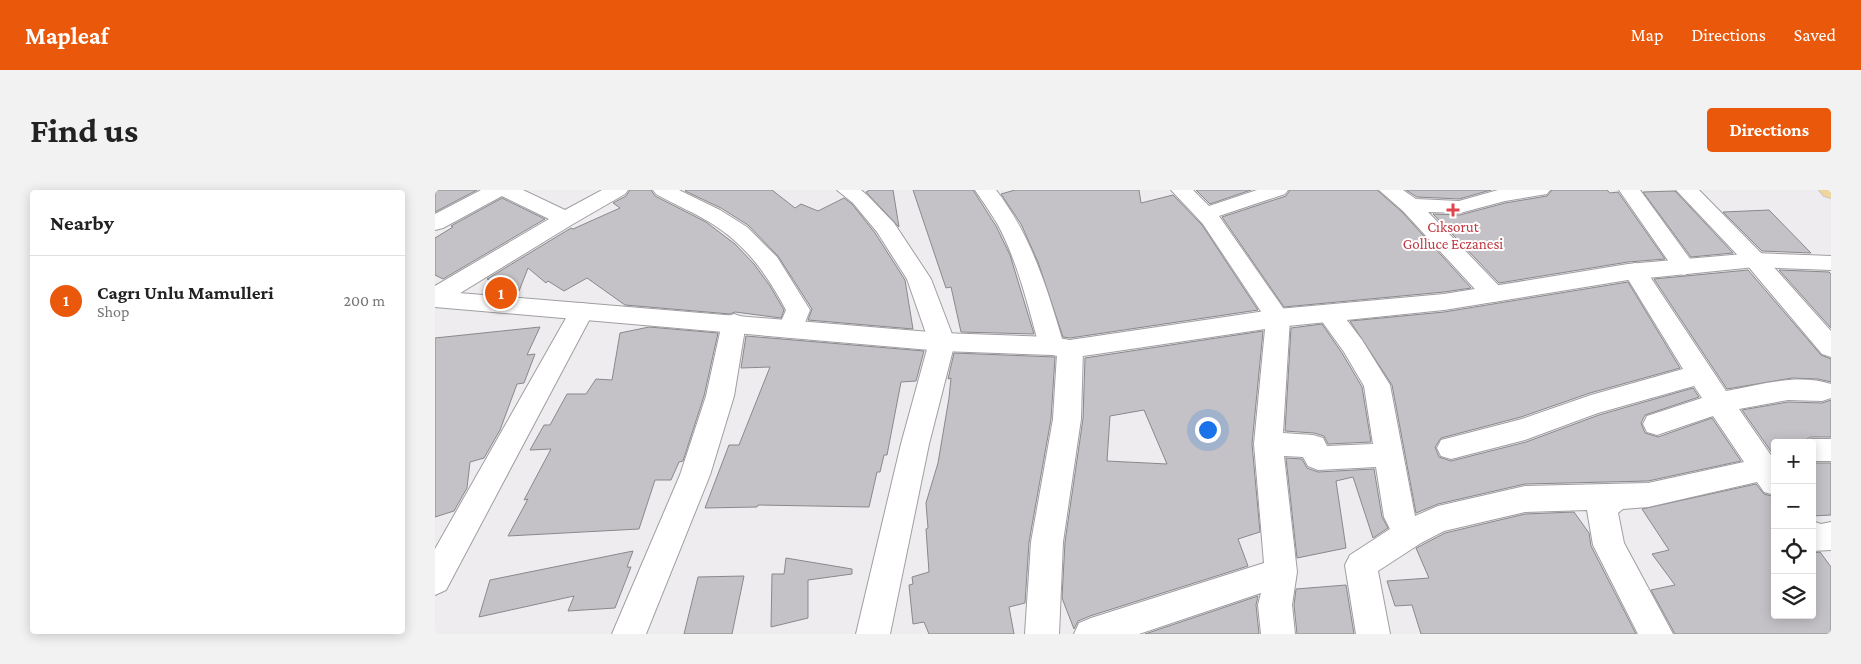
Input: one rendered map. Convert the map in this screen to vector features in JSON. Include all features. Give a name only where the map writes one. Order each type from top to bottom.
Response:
[{"type":"street","points":[[435,224],[497,190]]},
{"type":"street","points":[[507,190],[565,219]]},
{"type":"street","points":[[435,298],[565,219],[618,190]]},
{"type":"street","points":[[663,190],[727,223],[759,248],[787,288],[798,310],[791,329]]},
{"type":"street","points":[[847,190],[860,199],[886,228],[919,279],[942,342],[915,444],[873,634]]},
{"type":"street","points":[[985,190],[1008,224],[1030,268],[1061,347],[1067,419],[1047,542],[1042,634]]},
{"type":"street","points":[[1181,190],[1205,214],[1279,318],[1268,444],[1281,572],[1275,605],[1278,634]]},
{"type":"street","points":[[1205,214],[1278,190]]},
{"type":"street","points":[[1389,190],[1411,206],[1493,294]]},
{"type":"street","points":[[1411,206],[1442,205],[1460,207],[1503,195],[1540,190]]},
{"type":"street","points":[[1629,190],[1684,267]]},
{"type":"street","points":[[1686,190],[1698,200],[1755,260],[1831,348]]},
{"type":"street","points":[[435,298],[942,342],[1061,347],[1279,318],[1444,302],[1635,271],[1755,260],[1831,263]]},
{"type":"street","points":[[1373,634],[1361,565],[1410,533],[1438,519],[1525,499],[1649,495],[1766,464],[1719,403],[1635,271]]},
{"type":"street","points":[[435,580],[582,311]]},
{"type":"street","points":[[1328,313],[1353,346],[1377,385],[1399,517],[1410,533]]},
{"type":"street","points":[[629,634],[695,475],[720,396],[734,323]]},
{"type":"street","points":[[1451,448],[1525,429],[1591,405],[1700,374]]},
{"type":"street","points":[[1657,424],[1719,403],[1788,390],[1822,391]]},
{"type":"street","points":[[1268,444],[1313,446],[1318,458],[1388,455]]},
{"type":"street","points":[[1816,450],[1831,450]]},
{"type":"street","points":[[1617,497],[1602,508],[1609,545],[1656,634]]},
{"type":"street","points":[[1816,538],[1831,536]]},
{"type":"street","points":[[1091,634],[1281,572]]},
{"type":"building","points":[[435,190],[477,190],[435,212]]},
{"type":"building","points":[[630,190],[651,190],[655,196],[706,222],[735,244],[754,264],[770,286],[784,310],[781,318],[735,312],[730,314],[625,305],[587,278],[564,291],[548,281],[546,283],[528,268],[519,291],[487,279],[571,228],[573,229],[620,208],[613,203],[626,196]]},
{"type":"building","points":[[686,190],[772,190],[795,208],[801,204],[818,211],[844,198],[852,204],[875,233],[905,280],[913,329],[808,320],[812,309],[778,256],[748,225],[721,208]]},
{"type":"building","points":[[870,190],[893,190],[899,227],[866,192]]},
{"type":"building","points":[[913,190],[973,190],[996,226],[1010,255],[1034,334],[961,332],[951,287],[946,288]]},
{"type":"building","points":[[1015,190],[1139,190],[1141,203],[1173,195],[1202,225],[1258,310],[1070,338],[1063,337],[1038,262],[1021,224],[1001,194]]},
{"type":"building","points":[[1196,190],[1251,190],[1210,204]]},
{"type":"building","points":[[1290,190],[1377,190],[1402,212],[1471,288],[1284,307],[1222,217],[1286,196]]},
{"type":"building","points":[[1406,190],[1491,190],[1459,199],[1417,197]]},
{"type":"building","points":[[1552,190],[1607,190],[1610,193],[1618,192],[1665,259],[1628,262],[1499,283],[1433,214],[1460,215],[1505,203],[1547,196]]},
{"type":"building","points":[[1675,191],[1733,253],[1691,257],[1643,192]]},
{"type":"building","points":[[502,198],[545,219],[443,279],[435,275],[435,238],[453,227],[451,226]]},
{"type":"building","points":[[1769,210],[1811,253],[1762,251],[1723,212]]},
{"type":"building","points":[[1748,270],[1821,355],[1831,359],[1831,382],[1818,379],[1792,378],[1727,389],[1654,279]]},
{"type":"building","points":[[1779,270],[1829,272],[1831,274],[1831,328]]},
{"type":"building","points":[[1628,282],[1680,368],[1590,393],[1521,417],[1441,438],[1435,447],[1439,457],[1451,461],[1526,442],[1599,415],[1693,388],[1699,397],[1645,415],[1641,423],[1645,433],[1658,437],[1712,418],[1741,461],[1648,481],[1525,484],[1438,504],[1416,513],[1392,385],[1350,321],[1444,312]]},
{"type":"building","points":[[1322,324],[1362,387],[1371,442],[1328,444],[1324,436],[1314,433],[1285,431],[1291,328]]},
{"type":"building","points":[[540,327],[527,355],[535,354],[524,383],[517,384],[500,430],[484,458],[470,462],[467,488],[454,511],[435,517],[435,338]]},
{"type":"building","points":[[649,327],[718,333],[704,396],[683,461],[679,462],[671,480],[655,480],[639,529],[508,536],[528,499],[524,500],[551,449],[530,450],[544,425],[550,425],[567,394],[586,394],[596,379],[612,380],[620,333]]},
{"type":"building","points":[[1263,331],[1252,444],[1260,532],[1238,539],[1248,566],[1090,616],[1078,621],[1074,629],[1062,598],[1065,542],[1083,419],[1085,358]],"holes":[[[1144,410],[1167,464],[1107,461],[1110,416]]]},
{"type":"building","points":[[746,336],[924,351],[916,381],[901,382],[887,455],[884,455],[880,472],[877,472],[869,507],[758,505],[757,507],[705,508],[729,445],[739,445],[770,367],[741,368]]},
{"type":"building","points":[[954,353],[1055,357],[1051,419],[1029,542],[1025,603],[1009,607],[1014,634],[929,634],[924,622],[913,624],[909,585],[913,584],[912,577],[929,572],[926,503],[938,463],[949,398],[951,378],[948,379]]},
{"type":"building","points":[[1831,400],[1831,437],[1771,439],[1771,451],[1742,410],[1788,402],[1822,403]]},
{"type":"building","points":[[1286,458],[1302,459],[1307,468],[1318,472],[1374,469],[1382,517],[1388,528],[1373,538],[1353,477],[1336,481],[1346,548],[1297,558]]},
{"type":"building","points":[[1816,463],[1831,463],[1831,515],[1816,516]]},
{"type":"building","points":[[1756,484],[1764,494],[1771,496],[1771,619],[1816,619],[1816,552],[1820,552],[1831,567],[1831,634],[1675,634],[1651,590],[1675,585],[1652,554],[1669,550],[1642,509]]},
{"type":"building","points":[[1574,512],[1589,533],[1591,546],[1636,634],[1421,634],[1412,605],[1395,606],[1387,581],[1429,578],[1416,548],[1445,533],[1525,514]]},
{"type":"building","points":[[633,551],[627,567],[631,567],[615,608],[568,611],[574,596],[479,617],[490,580]]},
{"type":"building","points":[[786,558],[852,569],[852,574],[808,580],[808,618],[771,627],[772,574],[784,574]]},
{"type":"building","points":[[744,576],[732,634],[684,634],[698,577]]},
{"type":"building","points":[[1346,585],[1354,634],[1297,634],[1294,605],[1296,589]]},
{"type":"building","points":[[1258,596],[1256,605],[1259,634],[1145,634]]},
{"type":"place","name":"Cıksorut Golluce Eczanesi","points":[[1453,210]]},
{"type":"place","name":"Cagrı Unlu Mamulleri","points":[[501,293]]}]
